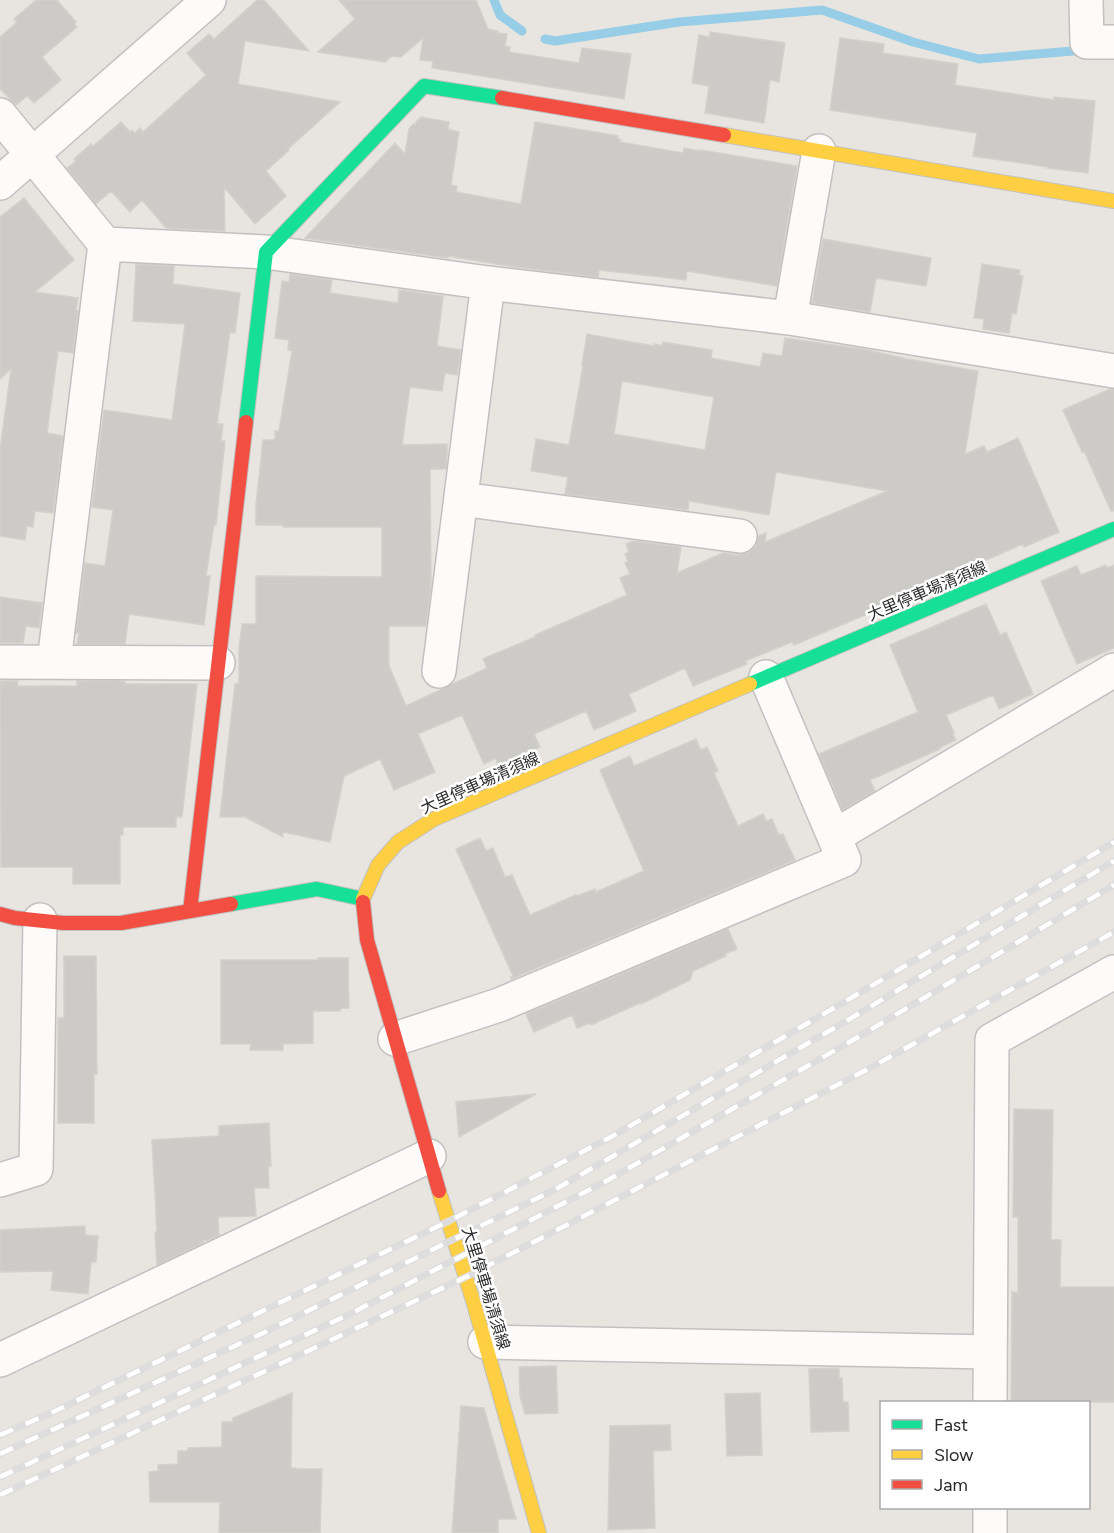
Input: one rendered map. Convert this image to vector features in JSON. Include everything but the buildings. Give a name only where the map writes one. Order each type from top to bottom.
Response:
[{"type":"street","points":[[0,183],[209,0]]},
{"type":"street","points":[[1086,0],[1087,42],[1114,42]]},
{"type":"street","points":[[190,911],[266,252],[424,86],[1114,201]]},
{"type":"street","points":[[0,115],[105,244],[54,662]]},
{"type":"street","points":[[790,318],[819,151]]},
{"type":"street","points":[[105,244],[266,252],[488,283],[790,318],[1114,371]]},
{"type":"street","points":[[440,670],[488,283]]},
{"type":"street","points":[[461,499],[740,536]]},
{"type":"street","name":"大里停車場清須線","points":[[539,1533],[366,940],[363,898],[378,865],[398,842],[434,819],[1114,529]]},
{"type":"street","points":[[0,662],[218,663]]},
{"type":"street","points":[[834,836],[1114,670]]},
{"type":"street","points":[[395,1039],[499,1005],[844,860],[766,677]]},
{"type":"street","points":[[0,914],[15,918],[63,923],[121,923],[317,889],[363,898]]},
{"type":"street","points":[[0,1180],[36,1169],[40,920]]},
{"type":"street","points":[[990,1401],[992,1040],[1114,972]]},
{"type":"street","points":[[0,1360],[429,1156]]},
{"type":"street","points":[[485,1342],[990,1352]]},
{"type":"street","points":[[990,1509],[990,1533]]},
{"type":"waterway","points":[[494,0],[500,15],[522,31]]},
{"type":"waterway","points":[[545,39],[555,41],[679,22],[822,10],[913,42],[979,59],[1085,50]]},
{"type":"railway","points":[[0,1435],[51,1413],[449,1221],[609,1138],[1114,842]]},
{"type":"railway","points":[[0,1454],[263,1333],[556,1189],[843,1023],[1114,861]]},
{"type":"railway","points":[[0,1477],[350,1314],[608,1180],[860,1036],[1114,885]]},
{"type":"railway","points":[[0,1495],[466,1277],[872,1067],[1114,932]]},
{"type":"traffic: fast","points":[[246,422],[266,252],[424,86],[502,98]]},
{"type":"traffic: fast","points":[[750,684],[1114,529]]},
{"type":"traffic: fast","points":[[231,904],[317,889],[363,899]]},
{"type":"traffic: slow","points":[[724,135],[1114,201]]},
{"type":"traffic: slow","points":[[363,902],[378,865],[398,842],[434,819],[750,684]]},
{"type":"traffic: slow","points":[[439,1191],[474,1304],[539,1533]]},
{"type":"traffic: jam","points":[[502,98],[724,135]]},
{"type":"traffic: jam","points":[[190,911],[246,422]]},
{"type":"traffic: jam","points":[[363,902],[367,940],[439,1191]]},
{"type":"traffic: jam","points":[[0,914],[15,918],[63,923],[121,923],[231,904]]}]
